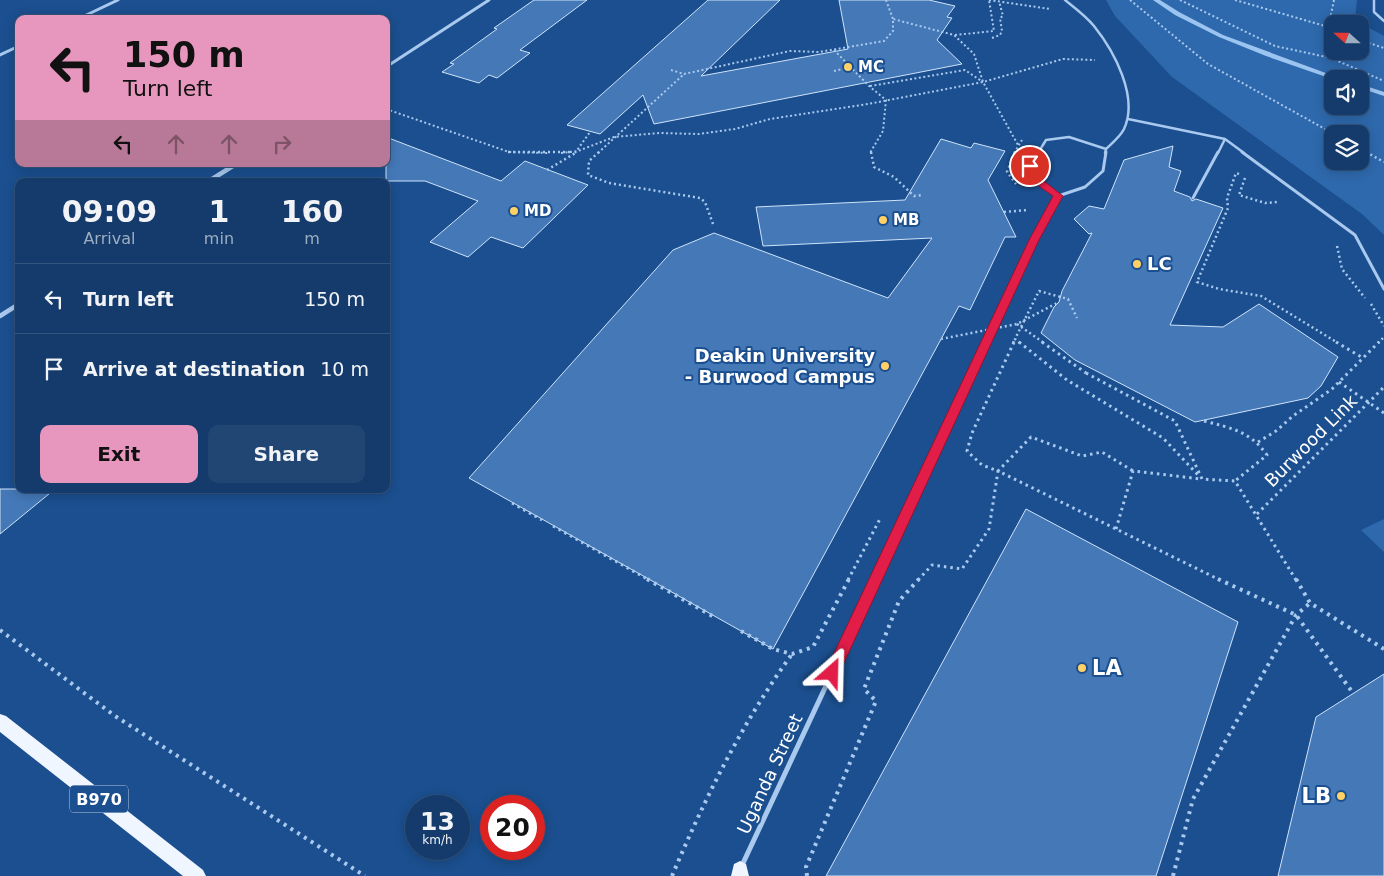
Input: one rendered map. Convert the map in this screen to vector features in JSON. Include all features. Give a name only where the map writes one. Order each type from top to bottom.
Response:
[{"type":"main road","name":"B970","points":[[0,723],[197,876]]},
{"type":"street","points":[[86,15],[118,0]]},
{"type":"street","points":[[390,64],[489,0]]},
{"type":"street","points":[[0,55],[15,48]]},
{"type":"street","points":[[214,178],[231,167]]},
{"type":"street","points":[[0,316],[15,307]]},
{"type":"lane","points":[[1065,0],[1093,24],[1115,60],[1125,82],[1128,119],[1124,130],[1106,149],[1103,171],[1085,187],[1058,196],[1036,180],[1030,166],[1046,140],[1069,137],[1106,149]]},
{"type":"lane","points":[[1374,0],[1374,12],[1384,21]]},
{"type":"lane","points":[[1128,119],[1225,139],[1355,235],[1384,289]]},
{"type":"lane","points":[[1193,198],[1225,139]]},
{"type":"lane","name":"Uganda Street","points":[[739,874],[999,313],[1042,222],[1058,196]]},
{"type":"path","points":[[671,70],[684,74],[743,63],[790,51],[819,52],[884,41],[893,31],[893,19],[886,0]]},
{"type":"path","points":[[893,19],[954,35],[994,31],[989,0],[1058,11]]},
{"type":"path","points":[[1130,0],[1208,64],[1324,128]]},
{"type":"path","points":[[1180,0],[1275,46],[1331,58],[1384,81]]},
{"type":"path","points":[[1235,0],[1324,26]]},
{"type":"path","points":[[1331,15],[1334,0]]},
{"type":"path","points":[[992,38],[1000,35],[1002,31],[999,1]]},
{"type":"path","points":[[954,35],[974,54],[983,82],[1018,145]]},
{"type":"path","points":[[1369,43],[1384,48]]},
{"type":"path","points":[[834,50],[869,86],[886,100]]},
{"type":"path","points":[[547,170],[578,151],[614,137],[659,133],[699,134],[734,129],[770,119],[983,82],[1063,59],[1115,60]]},
{"type":"path","points":[[834,71],[852,67]]},
{"type":"path","points":[[869,86],[965,70],[983,82]]},
{"type":"path","points":[[684,74],[589,161],[588,175],[609,183],[700,198],[705,202],[713,224]]},
{"type":"path","points":[[886,100],[883,131],[870,153],[874,167],[894,177],[914,196],[922,195]]},
{"type":"path","points":[[390,110],[509,152],[537,154],[578,151]]},
{"type":"path","points":[[578,151],[590,132]]},
{"type":"path","points":[[1369,153],[1384,162]]},
{"type":"path","points":[[1284,202],[1264,203],[1239,195],[1245,176],[1236,173],[1227,198],[1228,208],[1197,282],[1219,289],[1261,296],[1363,358]]},
{"type":"path","points":[[1004,212],[1029,210]]},
{"type":"path","points":[[1337,238],[1337,260],[1344,275],[1375,308],[1384,326]]},
{"type":"path","points":[[1077,318],[1068,299],[1039,291],[972,433],[967,451],[982,465],[1116,528],[1236,588],[1280,606],[1296,615],[1353,693]]},
{"type":"path","points":[[941,339],[1017,324],[1059,302]]},
{"type":"path","points":[[1017,324],[1086,373],[1175,421],[1202,479]]},
{"type":"path","points":[[1258,442],[1276,431],[1339,382],[1384,337]]},
{"type":"path","points":[[1015,339],[1067,380],[1163,438],[1202,479]]},
{"type":"path","points":[[1339,382],[1384,413]]},
{"type":"path","name":"Burwood Link","points":[[1257,514],[1384,387]]},
{"type":"path","points":[[807,876],[806,867],[876,701],[864,689],[899,601],[932,565],[962,569],[989,529],[998,471],[1031,437],[1082,456],[1102,452],[1133,471],[1202,479],[1235,481],[1268,455],[1258,442],[1236,429],[1204,421]]},
{"type":"path","points":[[1116,528],[1133,471]]},
{"type":"path","points":[[1235,481],[1310,603],[1384,649]]},
{"type":"path","points":[[512,503],[542,520]]},
{"type":"path","points":[[553,526],[716,618]]},
{"type":"path","points":[[741,632],[773,650],[792,654],[812,647],[876,526]]},
{"type":"path","points":[[1174,876],[1193,799],[1296,615],[1310,603]]},
{"type":"path","points":[[0,630],[115,716],[365,876]]},
{"type":"path","points":[[672,876],[700,809],[760,699],[792,654]]},
{"type":"shaded area","points":[[1106,0],[1357,0],[1356,15],[1324,15],[1324,60],[1369,60],[1369,28],[1384,36],[1384,235],[1362,214],[1172,77],[1115,16]]},
{"type":"shaded area","points":[[1384,519],[1384,552],[1361,530]]},
{"type":"building","points":[[534,0],[587,0],[520,50],[530,53],[497,78],[489,75],[479,83],[442,72],[454,64],[450,63],[497,29],[494,28]]},
{"type":"building","name":"MC","points":[[708,0],[780,0],[701,76],[848,49],[839,0],[929,0],[955,6],[947,17],[952,18],[937,40],[962,64],[654,124],[643,95],[600,134],[567,125]]},
{"type":"building","name":"MD","points":[[390,139],[501,181],[525,161],[588,185],[523,248],[491,237],[468,257],[430,242],[478,201],[425,181],[390,181],[390,178],[386,178],[386,167],[390,167]]},
{"type":"building","points":[[941,139],[971,148],[974,143],[1005,151],[988,180],[1016,237],[1005,237],[970,310],[959,306],[773,649],[469,478],[673,250],[714,233],[888,298],[932,238],[763,246],[756,207],[905,200]]},
{"type":"building","name":"LC","points":[[1173,146],[1169,167],[1181,171],[1174,191],[1190,197],[1192,201],[1196,199],[1223,208],[1170,325],[1223,327],[1259,304],[1338,357],[1321,386],[1308,398],[1195,422],[1075,360],[1041,333],[1054,307],[1059,302],[1062,291],[1092,233],[1089,234],[1074,219],[1089,206],[1104,209],[1124,160]]},
{"type":"building","points":[[0,489],[15,489],[15,493],[50,493],[0,534]]},
{"type":"building","name":"LA","points":[[1026,509],[1238,622],[1156,876],[826,876]]},
{"type":"building","name":"LB","points":[[1384,674],[1384,876],[1278,876],[1316,717]]},
{"type":"waterway","points":[[1156,0],[1221,36],[1268,55],[1324,74]]},
{"type":"waterway","points":[[1369,89],[1384,94]]},
{"type":"place","name":"MC","points":[[848,67]]},
{"type":"place","name":"MD","points":[[514,211]]},
{"type":"place","name":"MB","points":[[883,220]]},
{"type":"place","name":"LC","points":[[1137,264]]},
{"type":"place","name":"Deakin University - Burwood Campus","points":[[885,366]]},
{"type":"place","name":"LA","points":[[1082,668]]},
{"type":"place","name":"LB","points":[[1341,796]]},
{"type":"route","points":[[832,673],[1042,222],[1058,196],[1036,180],[1030,166]]}]
